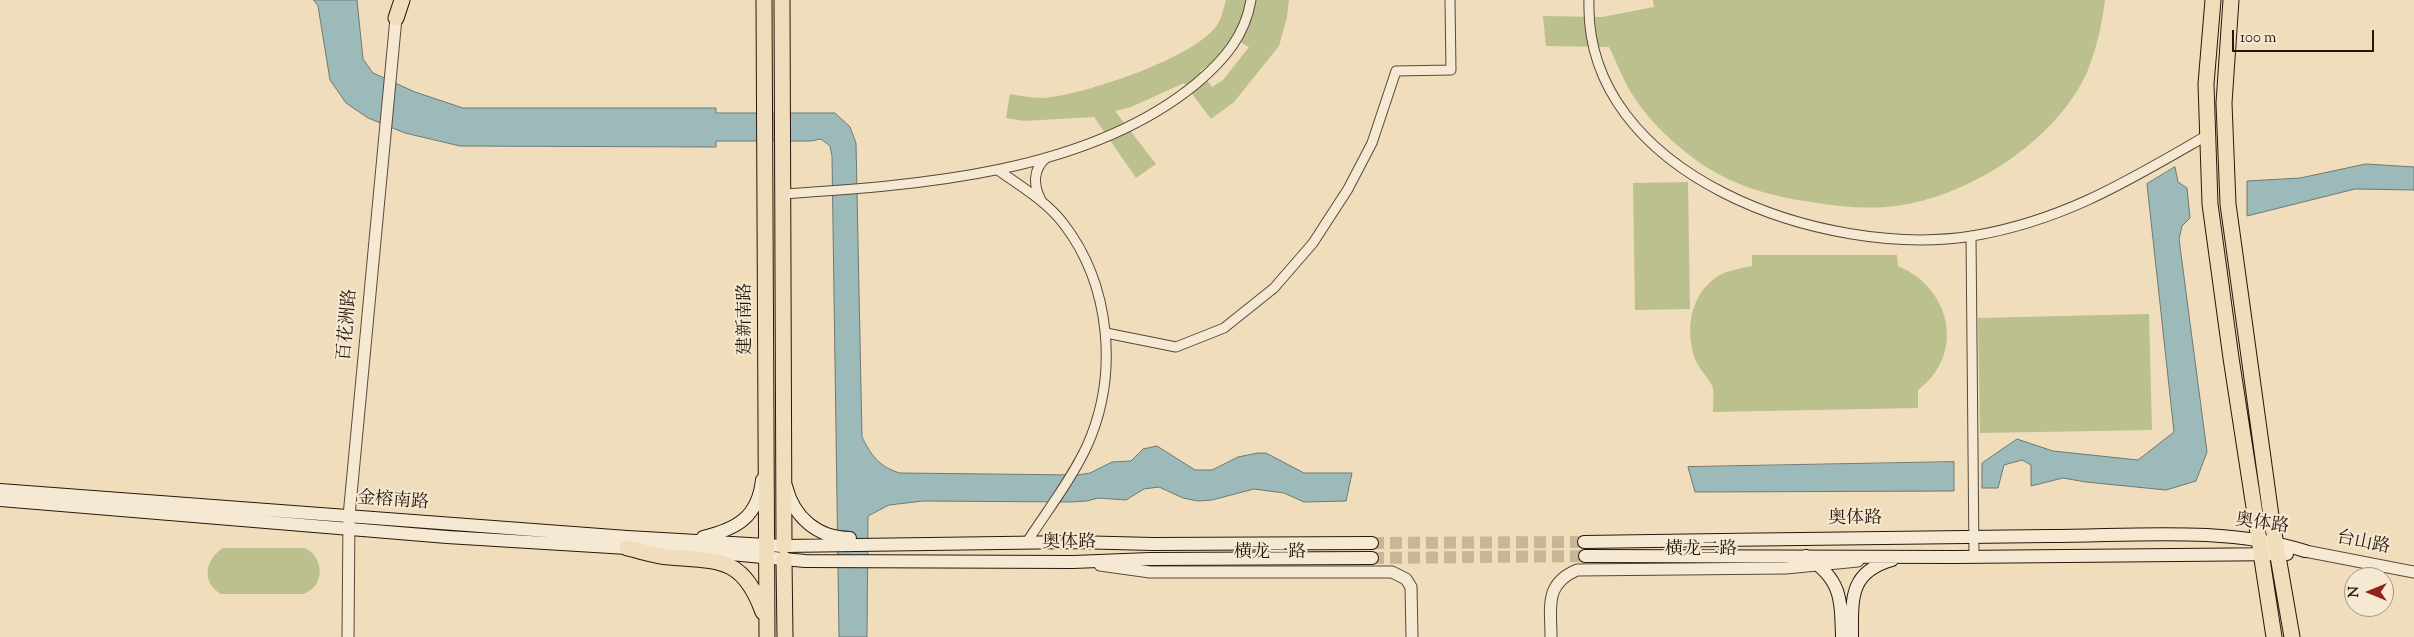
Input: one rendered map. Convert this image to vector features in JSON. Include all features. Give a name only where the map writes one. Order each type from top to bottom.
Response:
[{"type":"main road","points":[[396,0],[396,18]]},
{"type":"main road","points":[[396,18],[402,0]]},
{"type":"main road","name":"建新南路","points":[[764,0],[767,632]]},
{"type":"main road","name":"建新南路","points":[[782,0],[785,637]]},
{"type":"main road","points":[[2213,0],[2206,84],[2206,136],[2214,238],[2260,555],[2274,637]]},
{"type":"main road","points":[[2231,0],[2224,103],[2228,204],[2277,549],[2292,637]]},
{"type":"main road","points":[[690,540],[728,531],[750,512],[761,488],[766,438]]},
{"type":"main road","points":[[784,480],[788,494],[797,511],[818,531],[837,538],[922,543]]},
{"type":"main road","name":"金榕南路","points":[[0,490],[627,548],[766,551]]},
{"type":"main road","name":"金榕南路","points":[[0,500],[348,522],[690,540],[766,551]]},
{"type":"main road","name":"奥体路","points":[[1584,542],[2177,536],[2258,539],[2277,549]]},
{"type":"main road","name":"奥体路","points":[[766,551],[784,553],[922,543],[1372,543]]},
{"type":"main road","points":[[627,548],[666,556],[714,560],[728,564],[752,586],[767,632]]},
{"type":"main road","name":"奥体路","points":[[1585,556],[1974,557],[2260,555],[2277,549],[2305,551]]},
{"type":"main road","name":"奥体路","points":[[784,553],[806,561],[1073,562],[1150,559],[1372,558]]},
{"type":"main road","points":[[1806,556],[1819,565],[1832,578],[1840,595],[1842,637]]},
{"type":"main road","points":[[1852,637],[1853,600],[1860,578],[1872,567],[1904,557]]},
{"type":"street","points":[[783,194],[880,187],[998,170],[1079,147],[1129,126],[1185,93],[1218,64],[1239,37],[1247,18],[1251,0]]},
{"type":"street","points":[[1106,333],[1176,347],[1224,328],[1274,288],[1313,243],[1348,190],[1372,143],[1396,70],[1451,70],[1450,0]]},
{"type":"street","points":[[1589,0],[1589,26],[1593,49],[1618,102],[1638,129],[1656,146],[1705,183],[1757,208],[1804,224],[1836,232],[1904,239],[1971,236],[2035,221],[2075,207],[2112,190],[2206,136]]},
{"type":"street","name":"百花洲路","points":[[348,637],[348,522],[396,18]]},
{"type":"street","points":[[1042,202],[1037,193],[1034,180],[1038,167],[1047,157]]},
{"type":"street","points":[[998,170],[1042,202],[1063,223],[1086,262],[1097,292],[1106,333],[1103,394],[1093,431],[1076,465],[1027,542]]},
{"type":"street","points":[[1971,236],[1974,557]]},
{"type":"street","name":"台山路","points":[[2305,551],[2414,572]]},
{"type":"street","name":"横龙二路","points":[[1551,637],[1551,596],[1553,589],[1561,579],[1577,570],[1786,568],[1904,557]]},
{"type":"street","name":"横龙一路","points":[[1073,562],[1150,572],[1392,572],[1406,579],[1411,588],[1412,637]]},
{"type":"green space","points":[[1226,0],[1289,0],[1287,17],[1279,46],[1234,102],[1211,119],[1184,83],[1131,107],[1115,111],[1156,164],[1136,178],[1094,117],[1024,121],[1006,118],[1010,94],[1040,98],[1062,95],[1112,82],[1166,61],[1208,35],[1219,22]],"holes":[[[1233,38],[1249,47],[1223,80],[1212,87],[1200,71],[1215,60]]]},
{"type":"green space","points":[[1653,0],[2105,0],[2099,35],[2088,70],[2075,95],[2057,118],[2035,140],[2011,159],[1957,189],[1929,199],[1902,205],[1867,208],[1779,196],[1748,187],[1719,175],[1683,150],[1650,118],[1630,91],[1609,47],[1546,46],[1543,16],[1602,17],[1654,7]]},
{"type":"green space","points":[[1688,182],[1690,309],[1635,310],[1633,183]]},
{"type":"green space","points":[[1752,255],[1897,255],[1898,266],[1916,276],[1930,290],[1940,305],[1946,323],[1947,341],[1943,359],[1933,375],[1918,390],[1918,408],[1713,412],[1713,388],[1697,363],[1692,348],[1690,326],[1692,315],[1700,295],[1715,278],[1733,270],[1752,266]]},
{"type":"green space","points":[[2149,314],[2152,430],[1980,433],[1978,318]]},
{"type":"green space","points":[[223,548],[305,548],[316,558],[320,572],[319,579],[310,590],[303,594],[221,594],[210,584],[208,571],[212,558]]},
{"type":"water","points":[[314,0],[357,0],[363,59],[373,73],[415,92],[463,108],[716,108],[716,113],[835,113],[850,127],[856,143],[862,437],[876,460],[886,467],[900,473],[1078,475],[1090,473],[1112,462],[1131,461],[1143,449],[1157,446],[1195,470],[1212,470],[1238,457],[1266,453],[1304,473],[1352,473],[1346,501],[1304,502],[1284,493],[1254,489],[1212,500],[1198,501],[1183,498],[1159,487],[1144,489],[1126,500],[1098,498],[1070,502],[923,501],[889,505],[868,516],[867,637],[839,637],[832,156],[830,146],[821,139],[811,141],[716,141],[716,147],[460,146],[405,133],[368,118],[346,103],[330,80],[318,6]]},
{"type":"water","points":[[2366,164],[2414,167],[2414,190],[2355,189],[2247,216],[2247,181],[2300,178]]},
{"type":"water","points":[[2175,167],[2178,182],[2187,188],[2190,218],[2182,226],[2179,239],[2207,452],[2196,481],[2166,490],[2063,478],[2031,486],[2031,465],[2022,460],[2004,465],[1998,488],[1982,488],[1982,463],[2017,439],[2053,451],[2138,460],[2174,432],[2147,184]]},
{"type":"water","points":[[1954,462],[1954,491],[1695,492],[1688,467]]},
{"type":"tunnel","points":[[1372,543],[1584,542]]},
{"type":"tunnel","points":[[1372,558],[1585,556]]}]
